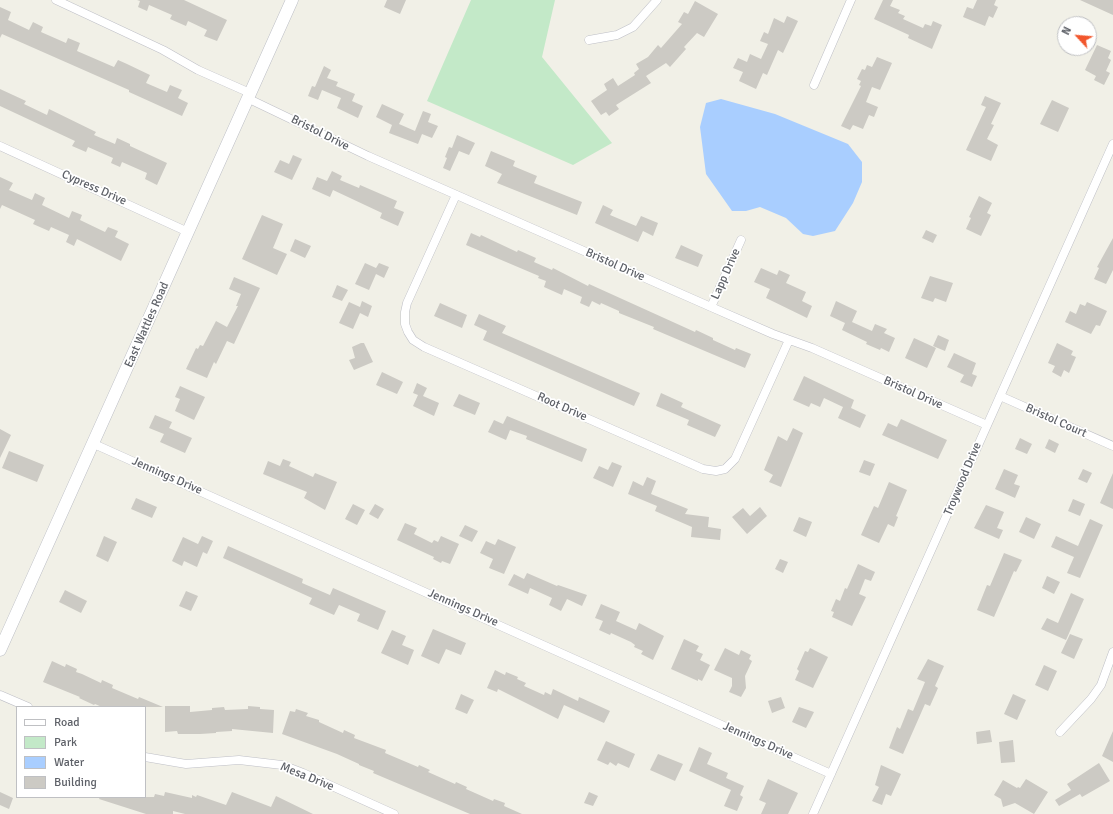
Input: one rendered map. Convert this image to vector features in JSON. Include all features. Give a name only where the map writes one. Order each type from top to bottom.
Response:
[{"type":"main road","name":"East Wattles Road","points":[[0,650],[94,444],[292,0]]},
{"type":"street","name":"Bristol Drive","points":[[56,0],[163,50],[198,70],[309,126],[337,142],[711,307],[789,340],[812,348],[987,425]]},
{"type":"street","points":[[589,40],[617,35],[633,27],[657,0]]},
{"type":"street","points":[[814,85],[851,0]]},
{"type":"street","name":"Troywood Drive","points":[[813,814],[1113,144]]},
{"type":"street","name":"Cypress Drive","points":[[0,146],[188,232]]},
{"type":"street","name":"Root Drive","points":[[456,195],[407,303],[405,324],[413,340],[424,347],[703,469],[716,471],[725,469],[735,459],[789,340]]},
{"type":"street","name":"Lapp Drive","points":[[711,307],[741,240]]},
{"type":"street","name":"Bristol Court","points":[[1000,396],[1113,446]]},
{"type":"street","name":"Jennings Drive","points":[[94,444],[831,774]]},
{"type":"street","points":[[1060,732],[1091,700],[1101,685],[1113,652]]},
{"type":"street","points":[[0,695],[26,706]]},
{"type":"street","name":"Mesa Drive","points":[[146,756],[186,764],[240,760],[282,765],[394,814]]},
{"type":"green space","points":[[471,0],[555,0],[542,57],[612,143],[573,165],[427,101]]},
{"type":"water","points":[[721,99],[775,114],[848,144],[862,162],[862,182],[853,203],[835,231],[813,236],[803,234],[786,218],[760,207],[746,211],[732,211],[706,174],[700,127],[706,103]]},
{"type":"building","points":[[137,0],[184,0],[227,20],[217,41],[204,36],[207,30],[188,21],[186,26],[170,19],[172,15],[149,5],[147,11],[138,7],[140,1]]},
{"type":"building","points":[[387,0],[406,0],[400,14],[384,7]]},
{"type":"building","points":[[883,0],[893,0],[890,6],[900,10],[898,13],[905,16],[903,19],[923,28],[925,24],[931,26],[933,21],[942,25],[932,49],[908,38],[909,35],[874,19]]},
{"type":"building","points":[[977,0],[996,0],[994,5],[998,7],[993,18],[989,16],[985,26],[963,17],[967,7],[973,9]]},
{"type":"building","points":[[1080,0],[1113,0],[1113,15]]},
{"type":"building","points":[[695,1],[718,14],[704,37],[697,33],[684,47],[686,49],[670,67],[666,63],[646,76],[651,83],[616,105],[619,109],[609,116],[606,112],[601,115],[591,101],[607,90],[604,84],[613,78],[618,86],[635,75],[634,73],[639,69],[636,64],[648,57],[658,45],[661,48],[682,24],[678,22],[684,12],[688,14]]},
{"type":"building","points":[[0,7],[11,12],[8,20],[29,30],[33,22],[43,27],[41,32],[66,43],[68,38],[80,43],[77,51],[114,67],[118,60],[150,75],[146,83],[167,92],[170,85],[182,90],[178,98],[188,103],[182,116],[129,92],[129,90],[2,34],[0,38]]},
{"type":"building","points":[[787,16],[798,21],[783,53],[778,50],[767,75],[763,73],[756,89],[739,81],[743,72],[733,68],[738,58],[747,62],[750,54],[761,59],[768,44],[760,41],[764,32],[768,34],[774,18],[784,23]]},
{"type":"building","points":[[1097,45],[1111,51],[1108,58],[1111,60],[1106,71],[1110,73],[1104,85],[1094,80],[1096,76],[1085,70],[1092,56],[1097,56]]},
{"type":"building","points":[[877,57],[892,63],[880,90],[872,87],[866,102],[878,107],[874,117],[869,115],[863,129],[853,125],[850,130],[841,126],[861,86],[859,85],[861,81],[857,79],[862,69],[865,70],[867,65],[872,67]]},
{"type":"building","points":[[324,66],[331,70],[327,78],[338,82],[336,86],[355,94],[352,101],[363,106],[358,118],[337,108],[341,98],[322,90],[318,100],[308,96],[312,86],[315,87]]},
{"type":"building","points":[[0,89],[26,101],[24,104],[47,115],[49,109],[96,132],[94,135],[115,144],[117,138],[130,144],[130,146],[167,163],[157,185],[145,179],[147,173],[122,162],[120,167],[111,163],[113,158],[88,147],[86,152],[72,146],[75,141],[0,106]]},
{"type":"building","points":[[985,96],[1001,103],[991,124],[994,125],[987,139],[998,145],[991,161],[966,150],[986,107],[981,105]]},
{"type":"building","points":[[1052,100],[1069,108],[1058,132],[1040,124]]},
{"type":"building","points":[[382,104],[404,114],[399,124],[415,131],[423,111],[431,114],[428,122],[438,126],[432,138],[422,134],[418,144],[389,133],[392,125],[376,117]]},
{"type":"building","points":[[457,135],[475,143],[469,155],[459,151],[450,171],[443,168],[447,158],[445,157],[449,147],[452,148]]},
{"type":"building","points":[[491,151],[515,161],[513,166],[537,176],[534,183],[582,202],[577,215],[497,183],[502,174],[485,166]]},
{"type":"building","points":[[293,155],[302,159],[292,180],[274,172],[280,160],[289,164]]},
{"type":"building","points":[[332,171],[342,176],[340,180],[359,188],[360,185],[397,201],[394,208],[404,212],[398,226],[380,218],[382,213],[333,190],[330,197],[312,189],[317,177],[327,181]]},
{"type":"building","points":[[0,177],[13,183],[9,190],[32,200],[35,193],[45,198],[42,205],[69,218],[72,211],[82,215],[80,220],[105,232],[108,227],[118,231],[115,237],[129,244],[121,261],[77,239],[74,246],[66,242],[69,235],[51,227],[49,231],[33,224],[35,220],[2,205],[0,209]]},
{"type":"building","points":[[979,196],[992,203],[987,213],[991,215],[981,236],[966,229],[971,218],[969,217]]},
{"type":"building","points":[[603,205],[613,210],[610,215],[636,226],[641,216],[658,223],[653,236],[643,231],[638,242],[595,223]]},
{"type":"building","points":[[262,215],[283,224],[273,248],[287,254],[277,275],[242,259]]},
{"type":"building","points":[[926,230],[937,235],[933,243],[922,238]]},
{"type":"building","points":[[471,233],[480,237],[481,235],[517,252],[518,250],[536,258],[534,262],[552,270],[553,268],[588,286],[589,284],[695,332],[696,330],[735,350],[736,348],[751,354],[745,368],[653,329],[654,327],[619,313],[619,311],[601,303],[600,305],[592,301],[589,307],[580,303],[582,297],[564,289],[562,295],[544,287],[546,281],[538,278],[539,276],[466,245]]},
{"type":"building","points":[[1113,238],[1113,270],[1106,284],[1094,279],[1099,268],[1097,267]]},
{"type":"building","points":[[295,239],[311,246],[305,258],[290,251]]},
{"type":"building","points":[[681,245],[703,255],[698,267],[675,258]]},
{"type":"building","points":[[365,263],[376,268],[379,263],[389,267],[384,278],[376,274],[369,290],[355,284]]},
{"type":"building","points":[[761,268],[777,275],[779,270],[790,275],[786,283],[806,292],[802,301],[812,306],[807,318],[766,298],[770,289],[754,282]]},
{"type":"building","points":[[930,276],[953,283],[946,302],[935,298],[933,302],[921,298]]},
{"type":"building","points":[[234,277],[260,288],[234,344],[227,341],[216,364],[214,362],[207,378],[186,369],[196,348],[198,349],[200,345],[203,346],[216,321],[227,327],[238,306],[236,306],[241,294],[229,289]]},
{"type":"building","points":[[337,285],[348,290],[342,301],[332,297]]},
{"type":"building","points":[[362,301],[372,306],[368,317],[360,313],[353,329],[339,323],[349,302],[360,307]]},
{"type":"building","points":[[836,301],[857,311],[852,322],[872,331],[875,324],[887,329],[884,333],[895,338],[889,352],[866,344],[867,342],[842,330],[845,323],[830,316]]},
{"type":"building","points":[[1087,302],[1107,311],[1100,326],[1096,325],[1091,334],[1065,322],[1070,311],[1076,314],[1080,304],[1085,306]]},
{"type":"building","points":[[440,303],[467,315],[462,328],[434,316]]},
{"type":"building","points":[[479,314],[506,326],[502,333],[640,393],[634,406],[483,340],[487,331],[474,325]]},
{"type":"building","points":[[938,335],[949,340],[945,351],[933,346]]},
{"type":"building","points":[[914,338],[936,348],[927,368],[905,358]]},
{"type":"building","points":[[364,343],[373,362],[354,370],[349,360],[355,358],[352,347]]},
{"type":"building","points":[[1057,343],[1073,351],[1071,355],[1076,357],[1069,373],[1064,370],[1061,377],[1052,372],[1055,366],[1048,363]]},
{"type":"building","points":[[954,353],[976,363],[972,374],[977,376],[972,387],[960,382],[964,375],[947,367]]},
{"type":"building","points":[[382,372],[403,382],[397,394],[376,385]]},
{"type":"building","points":[[804,376],[854,400],[851,408],[866,415],[860,428],[838,418],[843,407],[824,398],[820,407],[811,403],[809,407],[793,400]]},
{"type":"building","points":[[417,383],[427,388],[423,396],[439,403],[434,416],[413,406],[418,395],[413,393]]},
{"type":"building","points":[[180,386],[205,397],[194,420],[175,411],[180,399],[175,397]]},
{"type":"building","points":[[661,393],[683,403],[681,407],[721,425],[715,437],[687,425],[689,420],[656,406]]},
{"type":"building","points":[[459,394],[480,403],[475,415],[453,406]]},
{"type":"building","points":[[155,415],[172,422],[169,428],[192,438],[185,453],[160,442],[164,434],[149,428]]},
{"type":"building","points":[[507,416],[587,449],[582,462],[526,439],[527,436],[510,430],[506,440],[488,432],[494,420],[503,424]]},
{"type":"building","points":[[901,419],[947,440],[938,459],[882,435],[888,423],[897,427]]},
{"type":"building","points":[[793,428],[803,433],[781,487],[769,482],[773,475],[764,470],[778,436],[787,441]]},
{"type":"building","points":[[0,429],[11,435],[0,458]]},
{"type":"building","points":[[1020,438],[1032,444],[1027,454],[1015,449]]},
{"type":"building","points":[[1049,439],[1059,444],[1055,453],[1045,448]]},
{"type":"building","points":[[9,451],[44,465],[37,482],[2,468]]},
{"type":"building","points":[[283,459],[291,462],[289,466],[313,477],[315,473],[337,482],[325,510],[304,498],[307,492],[263,474],[268,461],[280,466]]},
{"type":"building","points":[[864,460],[875,464],[870,476],[859,472]]},
{"type":"building","points":[[612,462],[622,466],[613,487],[593,478],[599,466],[608,470]]},
{"type":"building","points":[[1004,469],[1018,475],[1014,484],[1020,486],[1015,498],[995,489]]},
{"type":"building","points":[[1083,469],[1092,473],[1087,483],[1078,479]]},
{"type":"building","points":[[1113,473],[1113,509],[1100,503]]},
{"type":"building","points":[[647,477],[656,481],[651,494],[688,509],[685,514],[709,517],[708,527],[721,529],[720,540],[691,537],[692,527],[655,511],[657,506],[628,494],[633,481],[643,486]]},
{"type":"building","points":[[889,482],[907,490],[896,516],[898,517],[894,527],[888,524],[879,543],[861,535],[874,506],[878,508]]},
{"type":"building","points":[[136,498],[157,507],[152,518],[131,509]]},
{"type":"building","points":[[1073,499],[1085,504],[1080,516],[1068,511]]},
{"type":"building","points":[[353,504],[365,510],[357,525],[345,519]]},
{"type":"building","points":[[375,504],[384,509],[378,519],[369,514]]},
{"type":"building","points":[[986,505],[1004,512],[997,528],[1003,530],[999,539],[974,528]]},
{"type":"building","points":[[760,507],[767,516],[747,534],[732,517],[743,508],[750,516]]},
{"type":"building","points":[[799,517],[812,522],[806,537],[793,531]]},
{"type":"building","points":[[1026,517],[1041,524],[1034,539],[1019,532]]},
{"type":"building","points":[[1090,519],[1103,525],[1080,578],[1067,573],[1074,557],[1051,547],[1056,536],[1078,546]]},
{"type":"building","points":[[405,523],[417,528],[414,534],[432,543],[434,540],[438,542],[441,536],[459,544],[450,564],[442,561],[441,563],[433,559],[434,557],[397,540]]},
{"type":"building","points":[[465,525],[478,531],[472,542],[459,536]]},
{"type":"building","points":[[104,536],[117,542],[108,562],[96,556]]},
{"type":"building","points":[[202,536],[213,541],[207,554],[203,552],[197,567],[184,561],[182,566],[172,561],[183,537],[198,544]]},
{"type":"building","points":[[498,539],[516,547],[504,574],[489,568],[493,559],[480,553],[486,541],[495,545]]},
{"type":"building","points":[[228,546],[303,579],[302,583],[330,595],[333,588],[386,611],[378,630],[357,621],[360,614],[339,605],[334,615],[309,604],[312,598],[223,558]]},
{"type":"building","points":[[1004,553],[1022,560],[1016,572],[1014,571],[994,617],[977,610],[987,585],[990,586]]},
{"type":"building","points":[[780,559],[788,562],[783,573],[775,569]]},
{"type":"building","points":[[858,564],[875,572],[871,581],[865,579],[859,594],[866,597],[852,626],[832,617],[834,612],[831,611],[836,599],[840,601],[845,588],[847,589]]},
{"type":"building","points":[[527,573],[557,586],[558,585],[587,595],[582,606],[567,599],[561,611],[549,605],[552,598],[530,588],[528,594],[508,585],[514,574],[524,579]]},
{"type":"building","points":[[1047,576],[1060,582],[1054,594],[1042,588]]},
{"type":"building","points":[[65,590],[87,601],[81,613],[59,602]]},
{"type":"building","points":[[186,591],[198,596],[191,611],[179,606]]},
{"type":"building","points":[[1071,593],[1084,599],[1066,640],[1041,629],[1047,618],[1058,623]]},
{"type":"building","points":[[601,604],[620,612],[616,621],[636,630],[639,623],[664,636],[653,660],[641,654],[643,651],[634,647],[635,645],[631,642],[611,633],[610,635],[599,630],[603,621],[595,618]]},
{"type":"building","points":[[433,629],[466,643],[461,655],[446,649],[439,664],[421,656]]},
{"type":"building","points":[[392,630],[406,636],[402,645],[414,650],[408,665],[381,653]]},
{"type":"building","points":[[1070,634],[1083,639],[1074,659],[1061,653]]},
{"type":"building","points":[[684,639],[699,646],[696,651],[703,654],[700,660],[710,665],[702,681],[698,679],[698,681],[671,669]]},
{"type":"building","points":[[725,648],[739,655],[741,650],[751,655],[749,659],[752,661],[745,676],[746,688],[741,697],[729,692],[732,686],[732,678],[714,670]]},
{"type":"building","points":[[810,648],[828,657],[813,688],[795,680],[799,671],[797,669],[805,651],[808,652]]},
{"type":"building","points":[[928,659],[944,666],[935,686],[938,688],[930,706],[925,704],[903,754],[889,748],[897,727],[900,729],[908,709],[913,711],[925,682],[917,679]]},
{"type":"building","points":[[52,661],[65,667],[66,664],[77,669],[76,672],[101,683],[102,680],[113,685],[112,688],[138,699],[139,697],[163,707],[94,705],[79,698],[80,697],[43,682]]},
{"type":"building","points":[[1044,665],[1057,671],[1048,691],[1035,685]]},
{"type":"building","points":[[495,670],[505,675],[506,672],[518,677],[517,679],[526,683],[524,686],[544,695],[545,692],[551,695],[553,689],[578,701],[579,697],[610,711],[604,723],[564,705],[558,719],[498,689],[497,692],[487,688]]},
{"type":"building","points":[[461,694],[474,700],[467,714],[455,709]]},
{"type":"building","points":[[1013,694],[1026,700],[1017,720],[1004,714]]},
{"type":"building","points":[[781,697],[785,708],[772,713],[768,701]]},
{"type":"building","points":[[165,706],[190,706],[190,712],[212,710],[212,708],[224,707],[225,710],[248,709],[248,706],[274,710],[273,733],[232,729],[232,731],[200,734],[178,734],[177,731],[165,732]]},
{"type":"building","points":[[799,707],[814,712],[806,728],[792,722]]},
{"type":"building","points":[[296,709],[308,713],[306,716],[319,720],[319,722],[343,733],[344,730],[355,735],[354,738],[386,750],[385,753],[418,767],[419,765],[430,770],[428,772],[455,784],[456,782],[467,787],[466,789],[493,801],[494,799],[505,803],[504,806],[522,814],[470,814],[373,773],[374,771],[337,754],[282,734],[290,711],[295,712]]},
{"type":"building","points":[[990,730],[992,742],[977,744],[976,732]]},
{"type":"building","points":[[1113,731],[1113,762],[1102,756]]},
{"type":"building","points":[[1013,740],[1015,762],[1001,763],[999,742]]},
{"type":"building","points":[[606,741],[635,754],[629,768],[618,763],[616,766],[610,762],[608,765],[597,760]]},
{"type":"building","points":[[699,747],[712,753],[707,764],[728,773],[726,778],[744,786],[740,795],[743,797],[737,811],[724,806],[731,790],[689,771]]},
{"type":"building","points":[[658,754],[683,764],[675,781],[650,770]]},
{"type":"building","points":[[1099,763],[1110,781],[1082,797],[1080,794],[1059,806],[1055,800],[1071,790],[1067,784]]},
{"type":"building","points":[[881,765],[901,774],[891,796],[886,794],[882,805],[872,801],[879,787],[875,785]]},
{"type":"building","points":[[768,779],[798,793],[788,814],[761,814],[766,803],[759,800]]},
{"type":"building","points":[[1026,779],[1048,792],[1034,814],[1015,803],[1003,807],[1001,799],[994,795],[1003,780],[1017,788],[1020,788]]},
{"type":"building","points":[[0,792],[13,798],[9,809],[0,805]]},
{"type":"building","points":[[165,792],[192,798],[192,795],[196,797],[197,795],[226,805],[232,792],[271,807],[276,796],[313,814],[185,814],[173,811],[173,814],[146,814],[99,799],[146,798],[154,797],[155,794],[164,796]]},
{"type":"building","points":[[589,792],[598,796],[593,806],[584,803]]}]
